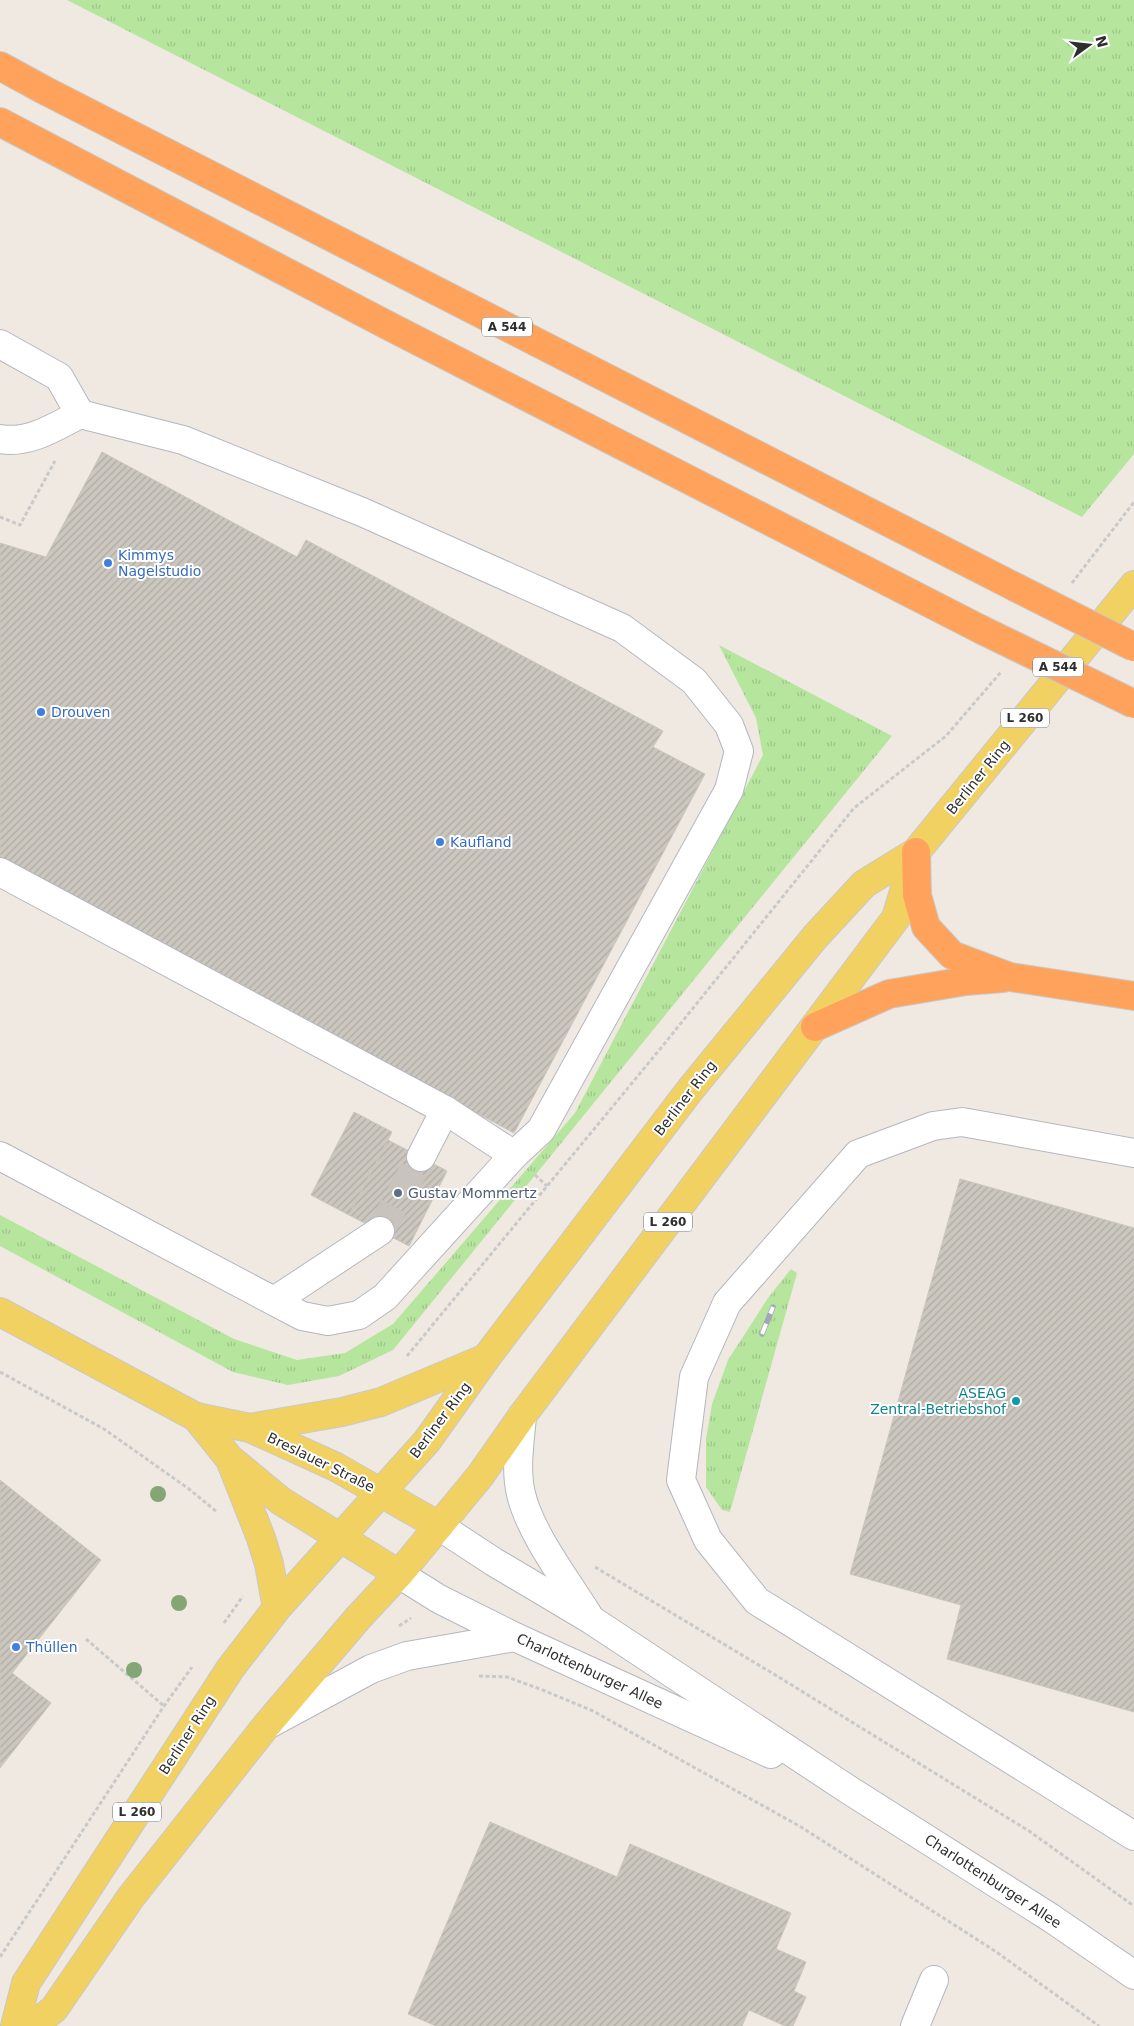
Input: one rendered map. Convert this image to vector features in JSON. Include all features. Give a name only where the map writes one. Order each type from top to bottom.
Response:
[{"type":"highway","name":"A 544","points":[[0,66],[1134,647]]},
{"type":"highway","name":"A 544","points":[[0,122],[387,325],[982,630],[1134,704]]},
{"type":"highway","points":[[916,852],[917,895],[926,927],[952,955],[1010,977],[1134,996]]},
{"type":"highway","points":[[815,1027],[889,994],[966,981],[1010,977]]},
{"type":"main road","name":"Berliner Ring","points":[[15,2026],[26,1983],[230,1669],[277,1608],[427,1441],[486,1358],[690,1090],[815,937],[864,884],[916,852],[1134,585]]},
{"type":"main road","name":"Berliner Ring","points":[[32,2026],[54,2009],[131,1897],[266,1726],[358,1618],[399,1574],[480,1476],[522,1416],[896,918],[916,852]]},
{"type":"main road","name":"Breslauer Straße","points":[[0,1312],[196,1417],[250,1428],[336,1468],[382,1492],[439,1526]]},
{"type":"main road","points":[[250,1428],[342,1412],[381,1402],[486,1358]]},
{"type":"main road","name":"Breslauer Straße","points":[[196,1417],[229,1458],[281,1501],[339,1537]]},
{"type":"main road","points":[[229,1458],[262,1538],[277,1608]]},
{"type":"main road","name":"Charlottenburger Allee","points":[[339,1537],[399,1574]]},
{"type":"street","points":[[0,344],[59,377],[80,414]]},
{"type":"street","points":[[0,439],[14,441],[42,434],[80,414],[183,440],[362,512],[622,628],[694,681],[729,725],[739,751],[729,790],[541,1130],[514,1155],[385,1297],[359,1315],[328,1322],[302,1316],[0,1156]]},
{"type":"street","points":[[0,872],[445,1110],[514,1155]]},
{"type":"street","points":[[421,1157],[445,1110]]},
{"type":"street","points":[[1134,1153],[962,1122],[933,1126],[858,1154],[727,1303],[694,1377],[681,1480],[708,1540],[757,1601],[1134,1836]]},
{"type":"street","points":[[274,1301],[380,1231]]},
{"type":"street","points":[[522,1416],[518,1473],[521,1494],[527,1512],[590,1619]]},
{"type":"street","name":"Charlottenburger Allee","points":[[439,1526],[494,1562],[590,1619],[849,1790],[1051,1918],[1134,1975]]},
{"type":"street","name":"Charlottenburger Allee","points":[[399,1574],[439,1599],[515,1637],[849,1790]]},
{"type":"street","points":[[266,1726],[372,1669],[407,1656],[515,1637]]},
{"type":"street","points":[[915,2026],[934,1980]]},
{"type":"path","points":[[0,516],[20,525],[57,457]]},
{"type":"path","points":[[400,1362],[407,1357],[554,1179],[854,808]]},
{"type":"path","points":[[0,1372],[104,1429],[189,1489],[219,1514]]},
{"type":"path","points":[[593,1566],[616,1582],[785,1681],[1028,1830],[1134,1906]]},
{"type":"path","points":[[221,1627],[244,1595]]},
{"type":"path","points":[[86,1640],[164,1706]]},
{"type":"path","points":[[0,1957],[164,1706],[193,1666]]},
{"type":"path","points":[[470,1675],[507,1677],[540,1688],[593,1711],[801,1827],[995,1951],[1099,2026]]},
{"type":"green space","points":[[67,0],[1134,0],[1134,454],[1082,517]]},
{"type":"green space","points":[[719,645],[892,736],[393,1350],[339,1376],[288,1385],[233,1372],[0,1246],[0,1215],[234,1339],[297,1360],[345,1353],[393,1324],[575,1113],[763,755],[756,718]]},
{"type":"green space","points":[[791,1269],[797,1273],[730,1512],[722,1510],[706,1487],[706,1439],[712,1404],[728,1360],[768,1298]]},
{"type":"building","points":[[102,452],[297,557],[306,540],[663,731],[653,747],[705,774],[514,1133],[0,857],[0,543],[46,557]]},
{"type":"building","points":[[354,1112],[392,1132],[349,1215],[311,1195]]},
{"type":"building","name":"Gustav Mommertz","points":[[388,1140],[447,1171],[409,1246],[349,1215]]},
{"type":"building","name":"ASEAG Zentral-Betriebshof","points":[[960,1179],[1134,1228],[1134,1712],[947,1659],[961,1605],[850,1574]]},
{"type":"building","name":"Thüllen","points":[[0,1480],[101,1560],[12,1673],[51,1703],[0,1768]]},
{"type":"building","points":[[490,1822],[617,1877],[630,1844],[791,1913],[776,1949],[806,1962],[794,1991],[806,1997],[793,2026],[785,2026],[749,2010],[742,2026],[436,2026],[408,2014]]},
{"type":"tunnel","points":[[380,1231],[421,1157]]},
{"type":"railway","points":[[762,1334],[773,1307]]},
{"type":"place","name":"Kimmys Nagelstudio","points":[[108,563]]},
{"type":"place","name":"Drouven","points":[[41,712]]},
{"type":"place","name":"Kaufland","points":[[440,842]]},
{"type":"place","name":"Gustav Mommertz","points":[[398,1193]]},
{"type":"place","name":"ASEAG Zentral-Betriebshof","points":[[1016,1401]]},
{"type":"place","name":"Thüllen","points":[[16,1647]]}]
